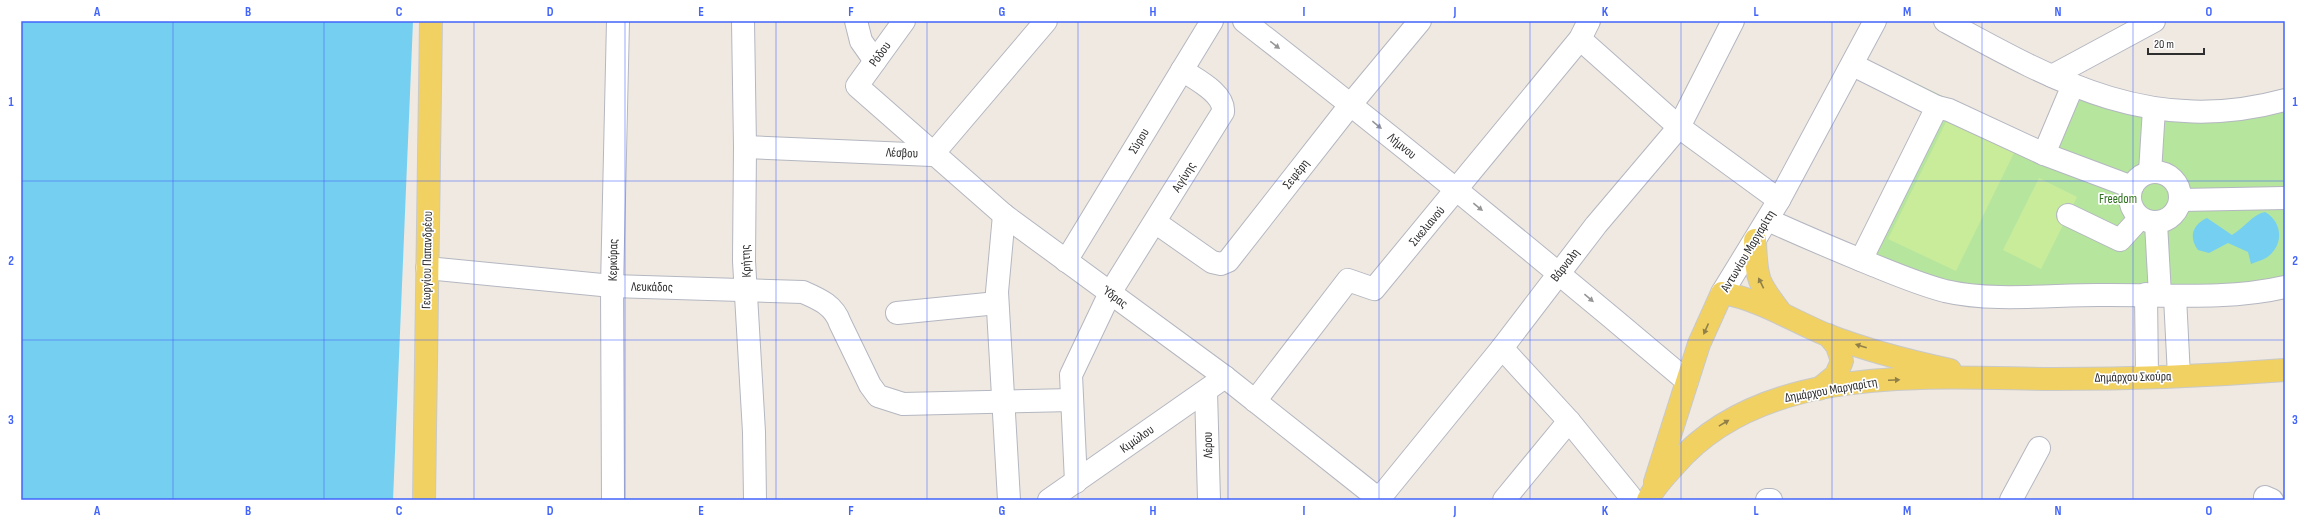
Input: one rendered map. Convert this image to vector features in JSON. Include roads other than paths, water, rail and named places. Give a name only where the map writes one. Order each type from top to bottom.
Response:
[{"type":"main road","name":"Γεωργίου Παπανδρέου","points":[[424,500],[431,21]]},
{"type":"main road","points":[[1755,240],[1757,275],[1767,296],[1783,315]]},
{"type":"main road","points":[[1722,293],[1746,300],[1828,335],[1908,361],[1980,376]]},
{"type":"main road","name":"Αντωνίου Μαργαρίτη","points":[[1643,497],[1674,426],[1699,344],[1722,293]]},
{"type":"main road","points":[[1819,389],[1836,375],[1842,361],[1837,346],[1828,335]]},
{"type":"main road","name":"Δημάρχου Σκούρα","points":[[1980,376],[2054,379],[2179,376],[2285,370]]},
{"type":"main road","name":"Δημάρχου Μαργαρίτη","points":[[1643,497],[1687,451],[1702,438],[1735,416],[1768,402],[1797,393],[1875,381],[1980,376]]},
{"type":"main road","points":[[1674,426],[1688,437],[1702,438]]},
{"type":"street","name":"Κερκύρας","points":[[613,500],[612,286],[618,21]]},
{"type":"street","name":"Κρήτης","points":[[743,21],[745,147],[744,261],[747,288],[755,500]]},
{"type":"street","points":[[856,21],[861,41],[875,61]]},
{"type":"street","name":"Ρόδου","points":[[857,86],[904,21]]},
{"type":"street","name":"Λέσβου","points":[[745,147],[932,154],[1046,21]]},
{"type":"street","name":"Σύρου","points":[[1066,261],[1212,21]]},
{"type":"street","name":"Σεφέρη","points":[[1155,222],[1212,262],[1219,264],[1226,262],[1351,104],[1420,21]]},
{"type":"street","name":"Βάρναλη","points":[[1380,499],[1502,348],[1596,225],[1679,128],[1733,21]]},
{"type":"street","name":"Αντωνίου Μαργαρίτη","points":[[1722,293],[1768,220],[1875,21]]},
{"type":"street","points":[[1945,21],[2052,76],[2118,101],[2154,109],[2214,112],[2255,107],[2285,100]]},
{"type":"street","points":[[2052,76],[2154,21]]},
{"type":"street","name":"Λήμνου","points":[[1254,24],[1559,273],[1687,381]]},
{"type":"street","points":[[1585,30],[1679,128],[1779,200]]},
{"type":"street","name":"Σικελιανού","points":[[1255,401],[1348,280],[1374,289],[1585,30]]},
{"type":"street","points":[[1852,65],[1937,107],[1949,110],[1983,132],[2132,187]]},
{"type":"street","name":"Αιγίνης","points":[[1076,482],[1071,375],[1110,293],[1223,112],[1222,103],[1217,96],[1182,70]]},
{"type":"street","points":[[2044,154],[2073,85]]},
{"type":"street","name":"Ύδρας","points":[[857,86],[932,154],[1004,216],[1225,377],[1380,499]]},
{"type":"street","points":[[1861,260],[1937,107]]},
{"type":"street","points":[[2150,172],[2154,109]]},
{"type":"street","points":[[2150,172],[2166,174],[2172,178],[2180,192],[2180,200],[2172,216],[2165,221],[2148,220],[2130,204],[2132,187],[2142,175],[2150,172]]},
{"type":"street","points":[[2180,200],[2285,198]]},
{"type":"street","points":[[2068,215],[2120,240],[2148,220]]},
{"type":"street","points":[[1004,216],[998,303],[1009,500]]},
{"type":"street","points":[[1768,220],[1902,277],[1945,291],[1977,296],[2240,295],[2285,287]]},
{"type":"street","points":[[2148,220],[2161,295],[2179,376]]},
{"type":"street","name":"Λευκάδος","points":[[427,268],[612,286],[747,288],[802,292],[823,301],[836,312],[870,385],[878,396],[903,404],[1072,400]]},
{"type":"street","points":[[2148,377],[2161,295]]},
{"type":"street","points":[[897,313],[998,303]]},
{"type":"street","points":[[1502,348],[1569,421],[1643,497]]},
{"type":"street","name":"Κιμώλου","points":[[1049,500],[1225,377]]},
{"type":"street","name":"Λέρου","points":[[1206,391],[1209,500]]},
{"type":"street","points":[[1504,500],[1569,421]]},
{"type":"street","points":[[2011,500],[2039,448]]},
{"type":"water","points":[[21,21],[413,21],[393,500],[21,500]]},
{"type":"water","points":[[2265,212],[2275,221],[2279,232],[2279,237],[2275,249],[2264,259],[2251,264],[2248,252],[2228,243],[2209,253],[2198,250],[2195,245],[2193,236],[2195,227],[2207,218],[2232,235],[2256,215]]},
{"type":"park label","name":"Freedom","points":[[2118,199]]}]
